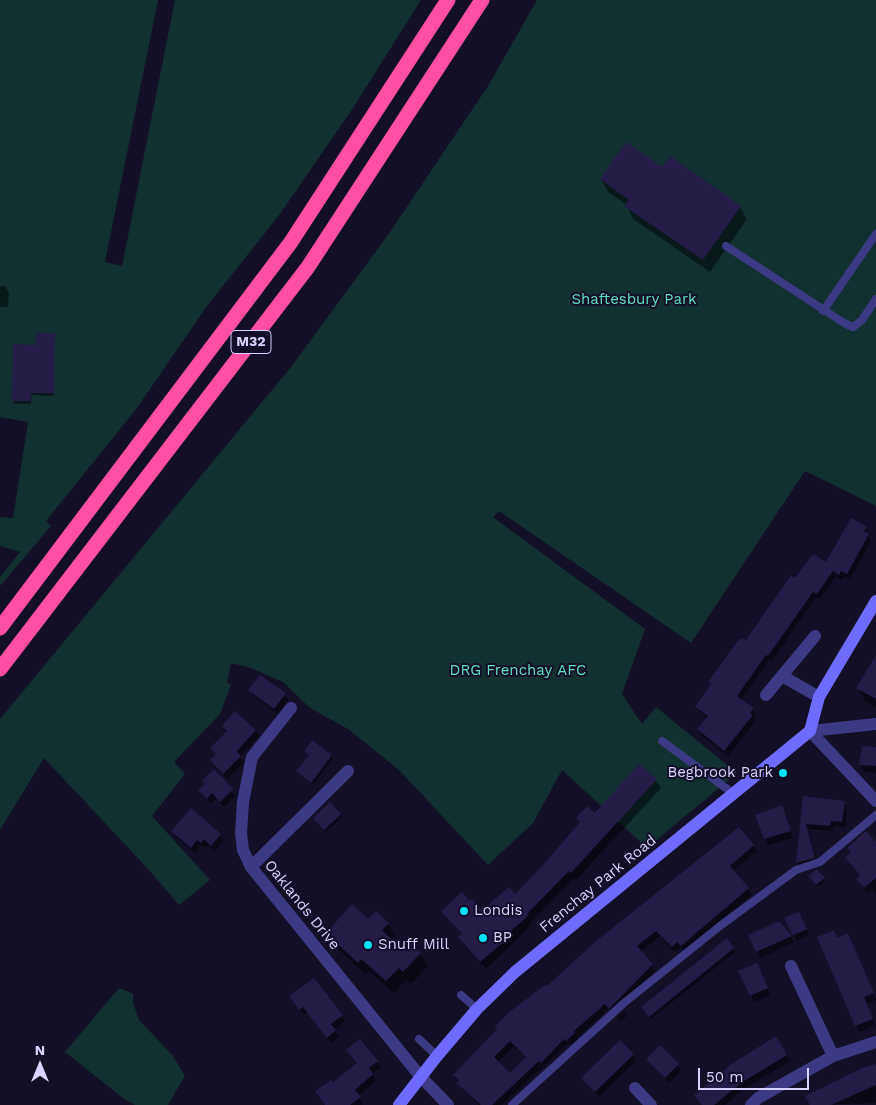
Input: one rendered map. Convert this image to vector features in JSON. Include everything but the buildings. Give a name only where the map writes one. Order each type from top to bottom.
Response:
[{"type":"highway","name":"M32","points":[[0,628],[291,242],[448,0]]},
{"type":"highway","name":"M32","points":[[0,669],[308,267],[482,0]]},
{"type":"main road","points":[[810,731],[818,697],[876,601]]},
{"type":"main road","name":"Frenchay Park Road","points":[[399,1105],[420,1076],[477,1009],[515,972],[810,731]]},
{"type":"street","points":[[766,695],[816,636]]},
{"type":"street","points":[[782,676],[818,697]]},
{"type":"street","name":"Oaklands Drive","points":[[291,708],[252,757],[248,773],[241,834],[243,850],[251,868],[420,1076],[448,1105]]},
{"type":"street","points":[[810,731],[876,724]]},
{"type":"street","points":[[810,731],[876,801]]},
{"type":"street","points":[[251,868],[348,771]]},
{"type":"street","points":[[791,966],[833,1056]]},
{"type":"street","points":[[757,1103],[833,1056],[876,1042]]},
{"type":"street","points":[[635,1088],[651,1105]]},
{"type":"lane","points":[[822,311],[876,234]]},
{"type":"lane","points":[[726,246],[822,311],[853,327],[862,320],[876,299]]},
{"type":"lane","points":[[662,741],[734,794]]},
{"type":"lane","points":[[512,1105],[624,1003],[720,926],[796,870],[820,862],[876,815]]},
{"type":"lane","points":[[462,995],[477,1009]]},
{"type":"lane","points":[[419,1039],[437,1056]]},
{"type":"green space","points":[[0,0],[158,0],[105,262],[122,266],[175,0],[421,0],[353,108],[280,214],[207,306],[137,408],[46,521],[51,526],[0,586],[0,577],[20,552],[0,546],[0,517],[13,518],[28,422],[0,417]]},
{"type":"green space","points":[[537,0],[876,0],[876,506],[805,471],[691,643],[499,511],[493,517],[645,629],[622,694],[642,724],[656,707],[737,773],[647,848],[562,770],[533,823],[488,865],[399,770],[348,729],[310,708],[283,682],[251,668],[231,663],[227,682],[231,685],[220,714],[174,762],[185,774],[152,816],[210,880],[179,905],[148,869],[44,758],[0,830],[0,719],[291,367],[390,232],[488,86]]},
{"type":"green space","points":[[119,988],[133,994],[133,1003],[139,1020],[173,1056],[185,1076],[168,1105],[135,1105],[124,1099],[65,1052]]},
{"type":"place","name":"Begbrook Park","points":[[783,773]]},
{"type":"place","name":"Londis","points":[[464,911]]},
{"type":"place","name":"BP","points":[[483,938]]},
{"type":"place","name":"Snuff Mill","points":[[368,945]]},
{"type":"park label","name":"Shaftesbury Park","points":[[634,300]]},
{"type":"park label","name":"DRG Frenchay AFC","points":[[518,671]]}]
